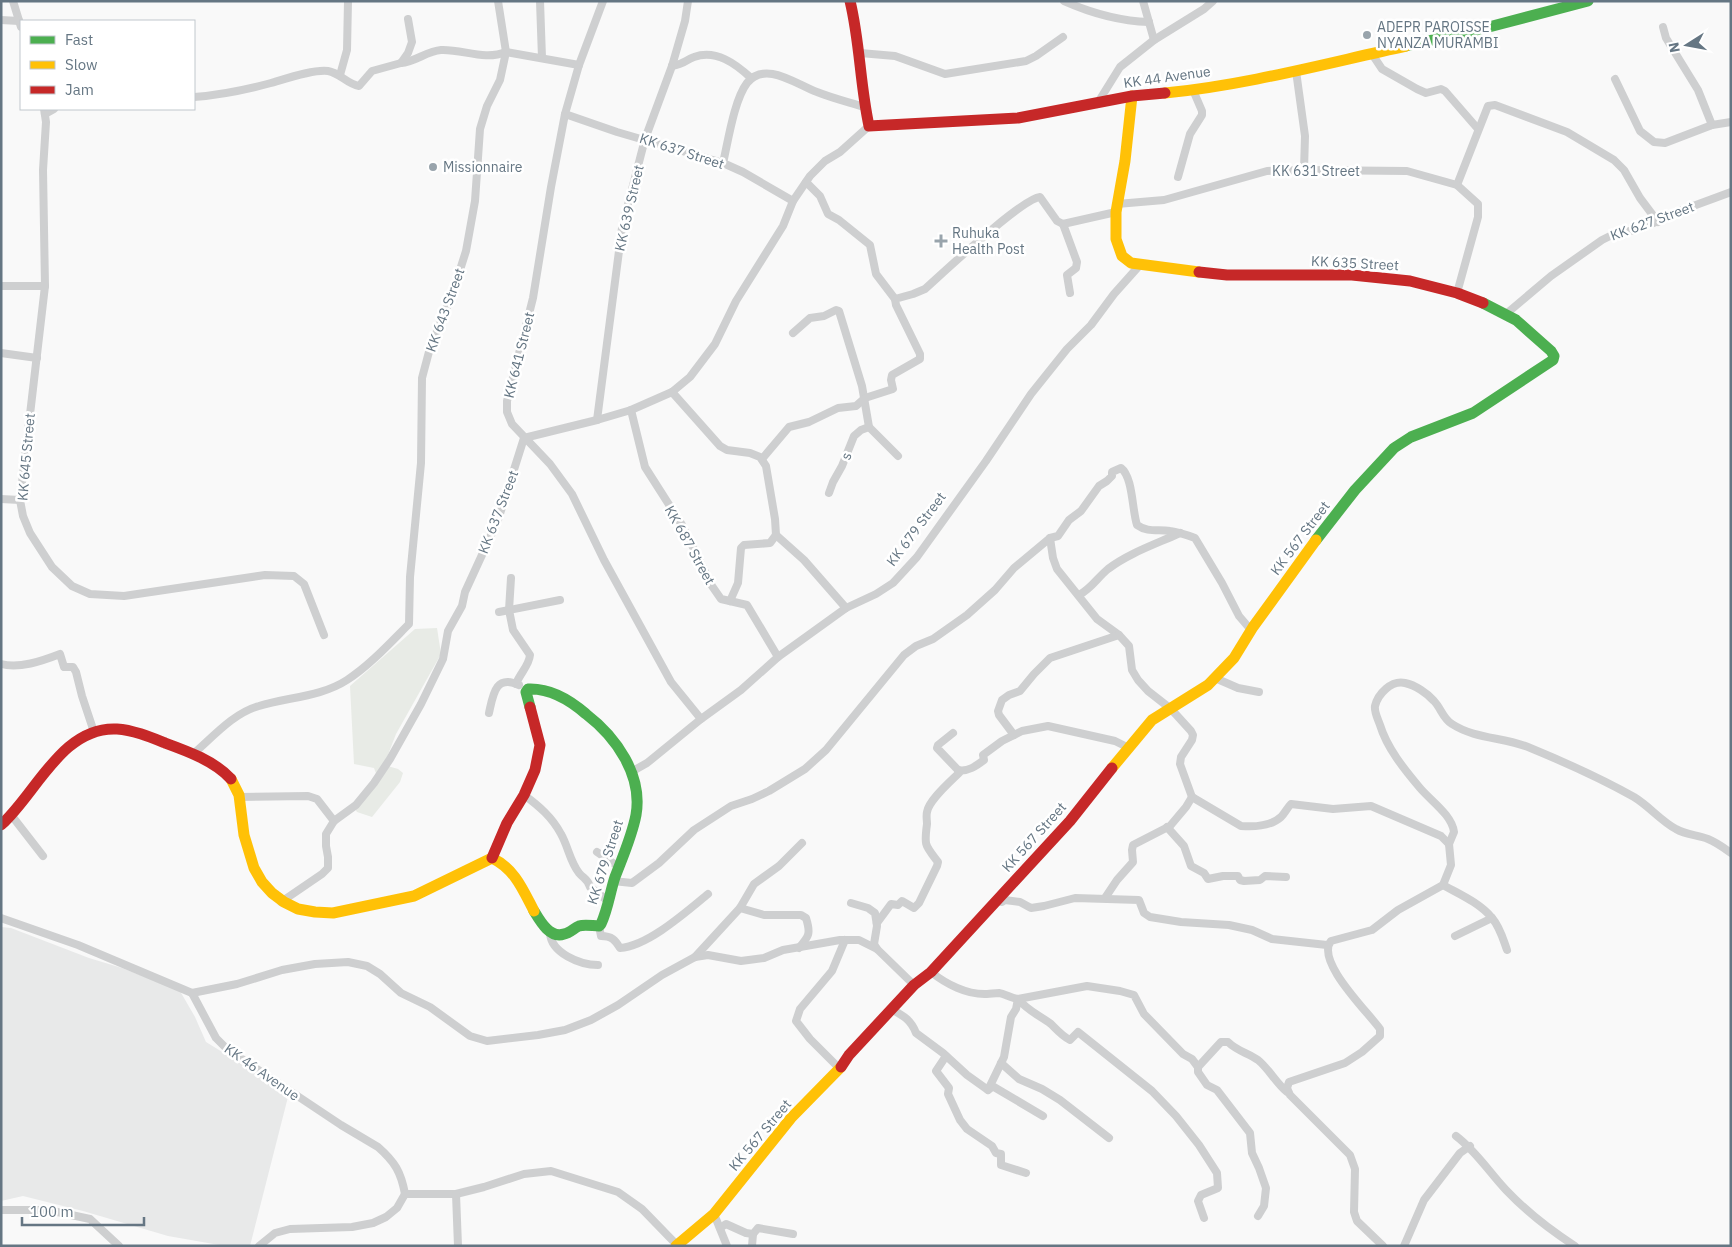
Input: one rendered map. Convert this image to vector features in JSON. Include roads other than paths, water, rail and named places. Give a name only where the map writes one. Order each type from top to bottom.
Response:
[{"type":"street","points":[[1,20],[20,24],[13,1]]},
{"type":"street","points":[[340,75],[347,50],[348,1]]},
{"type":"street","name":"KK 643 Street","points":[[192,755],[234,719],[248,710],[320,692],[346,680],[410,624],[410,577],[421,463],[422,378],[430,348],[452,295],[466,250],[475,201],[480,129],[487,106],[500,80],[506,52],[498,1]]},
{"type":"street","points":[[540,1],[542,58]]},
{"type":"street","name":"KK 641 Street","points":[[603,1],[579,65],[565,114],[533,298],[507,401],[507,412],[512,424],[550,464],[572,494],[604,560],[671,682],[701,719]]},
{"type":"street","name":"KK 639 Street","points":[[597,420],[622,228],[645,139],[672,66],[685,21],[688,1]]},
{"type":"street","points":[[524,438],[632,410],[672,392],[690,377],[715,344],[736,301],[783,226],[793,201],[806,182],[824,161],[840,152],[869,126],[864,107],[860,53],[855,20],[850,1]]},
{"type":"street","points":[[1064,1],[1091,12],[1132,21],[1149,22]]},
{"type":"street","points":[[1143,1],[1154,40]]},
{"type":"street","points":[[1097,104],[1120,67],[1154,40],[1204,9],[1213,1]]},
{"type":"street","name":"KK 44 Avenue","points":[[869,126],[1018,118],[1132,96],[1193,90],[1296,71],[1372,54],[1485,28],[1588,1]]},
{"type":"street","points":[[400,63],[408,53],[412,42],[408,18]]},
{"type":"street","points":[[1663,27],[1666,38],[1698,90],[1712,125]]},
{"type":"street","points":[[860,53],[895,56],[945,74],[1026,61],[1064,37]]},
{"type":"street","points":[[195,97],[220,95],[324,71],[340,75],[347,81],[359,86],[372,71],[400,63],[407,63],[439,50],[488,56],[506,52],[579,65]]},
{"type":"street","points":[[672,66],[682,64],[698,56],[713,54],[734,64],[751,78]]},
{"type":"street","points":[[1372,54],[1382,69],[1418,89],[1426,93],[1442,89],[1445,91],[1478,128]]},
{"type":"street","points":[[1296,71],[1303,108],[1305,136],[1304,170]]},
{"type":"street","points":[[723,163],[730,129],[740,96],[751,78],[758,75],[774,74],[786,77],[816,92],[864,107]]},
{"type":"street","points":[[1615,79],[1640,130],[1654,142],[1665,143],[1712,125],[1731,122]]},
{"type":"street","points":[[1178,177],[1190,134],[1202,116],[1202,111],[1193,90]]},
{"type":"street","points":[[1132,96],[1125,161],[1116,208],[1116,239],[1122,256],[1139,266]]},
{"type":"street","points":[[1457,185],[1478,128],[1488,106],[1491,105],[1567,132],[1614,160],[1624,170],[1640,198],[1658,222]]},
{"type":"street","name":"KK 645 Street","points":[[44,111],[46,122],[43,170],[45,286],[20,500],[23,516],[30,533],[52,567],[72,586],[90,594],[124,596],[265,575],[294,576],[304,584],[324,635]]},
{"type":"street","name":"KK 637 Street","points":[[565,114],[617,132],[723,163],[743,172],[793,201]]},
{"type":"street","name":"KK 631 Street","points":[[1063,224],[1116,208],[1164,200],[1268,171],[1407,172],[1457,185],[1478,204],[1479,209],[1457,293]]},
{"type":"street","points":[[762,459],[789,427],[809,422],[838,408],[856,406],[865,398],[892,389],[894,387],[891,380],[892,375],[920,359],[920,354],[896,305],[895,299],[876,274],[870,245],[839,220],[828,214],[820,196],[806,182]]},
{"type":"street","name":"KK 627 Street","points":[[1506,314],[1551,276],[1602,240],[1610,236],[1642,228],[1684,209],[1731,192]]},
{"type":"street","points":[[895,299],[925,289],[984,236],[1037,197],[1040,197],[1057,221],[1063,224],[1077,262],[1076,268],[1067,275],[1070,293]]},
{"type":"street","name":"KK 635 Street","points":[[1139,266],[1227,275],[1352,275],[1410,281],[1457,293],[1506,314],[1516,320],[1551,351],[1554,356],[1553,360],[1473,413],[1402,442]]},
{"type":"street","name":"KK 679 Street","points":[[550,933],[566,935],[572,929],[582,925],[599,926],[603,920],[613,881],[619,868],[637,807],[631,772],[647,763],[701,719],[741,690],[778,657],[846,608],[876,594],[893,583],[917,557],[986,461],[1031,394],[1067,349],[1091,325],[1114,294],[1139,266]]},
{"type":"street","points":[[1,286],[45,286]]},
{"type":"street","points":[[793,333],[810,318],[824,316],[836,310],[839,311],[865,398],[869,428],[898,456]]},
{"type":"street","points":[[1,352],[37,358]]},
{"type":"street","points":[[672,392],[720,446],[727,450],[750,452],[762,459],[766,466],[776,535],[770,543],[744,545],[741,548],[738,583],[730,601]]},
{"type":"street","name":"KK 687 Street","points":[[632,410],[645,467],[682,525],[712,586],[721,599],[747,605],[778,657]]},
{"type":"street","name":"s","points":[[829,493],[856,432],[869,428]]},
{"type":"street","name":"KK 637 Street","points":[[334,821],[356,805],[374,783],[390,760],[422,704],[443,659],[448,631],[462,606],[466,592],[498,520],[524,438]]},
{"type":"street","name":"KK 567 Street","points":[[677,1245],[714,1214],[791,1118],[840,1069],[849,1056],[891,1009],[914,985],[931,972],[1070,821],[1152,720],[1208,685],[1234,658],[1251,630],[1307,552],[1355,490],[1382,459],[1402,442]]},
{"type":"street","points":[[613,881],[632,882],[659,863],[694,830],[731,806],[769,791],[805,769],[826,750],[904,655],[916,646],[933,639],[967,615],[995,590],[1014,568],[1050,538],[1058,536],[1069,520],[1081,510],[1099,486],[1107,482],[1112,476],[1112,472],[1121,468],[1125,471],[1128,481],[1137,525],[1143,529],[1152,531],[1169,530],[1195,538],[1226,589],[1239,616],[1251,630]]},
{"type":"street","points":[[1,499],[20,500]]},
{"type":"street","points":[[1079,596],[1087,591],[1108,569],[1140,551],[1180,534]]},
{"type":"street","points":[[776,535],[804,560],[846,608]]},
{"type":"street","points":[[1050,538],[1057,569],[1097,620],[1119,635],[1130,646],[1132,670],[1138,680],[1148,691],[1171,708],[1193,735],[1192,740],[1181,757],[1180,764],[1192,797],[1241,826],[1247,827],[1269,824],[1275,821],[1280,818],[1291,804],[1333,809],[1371,806],[1441,836],[1449,844]]},
{"type":"street","points":[[511,578],[509,610],[513,630],[530,655],[529,663],[519,676],[516,684]]},
{"type":"street","points":[[499,612],[560,600]]},
{"type":"street","points":[[1014,735],[999,715],[998,711],[1002,700],[1020,691],[1044,662],[1050,658],[1119,635]]},
{"type":"street","points":[[1,664],[7,667],[41,661],[60,654],[64,667],[72,667],[76,672],[94,732]]},
{"type":"street","points":[[1215,678],[1238,688],[1259,692]]},
{"type":"street","points":[[489,713],[493,694],[497,685],[502,682],[511,682],[564,698],[588,715],[607,732],[619,746],[631,772]]},
{"type":"street","points":[[997,901],[1012,900],[1031,908],[1036,908],[1075,898],[1088,900],[1105,898],[1139,900],[1144,913],[1150,917],[1181,922],[1229,925],[1252,930],[1272,939],[1327,945],[1331,941],[1372,930],[1398,910],[1443,885],[1451,864],[1449,844],[1454,832],[1451,821],[1419,787],[1390,748],[1375,711],[1376,705],[1386,688],[1393,684],[1406,683],[1424,692],[1434,701],[1445,718],[1452,724],[1478,736],[1520,744],[1570,766],[1635,798],[1676,829],[1707,838],[1731,853]]},
{"type":"street","points":[[1,825],[12,816],[57,756],[94,732],[106,729],[120,729],[151,737],[192,755],[227,774],[236,786],[239,796],[248,853],[265,886],[281,902],[304,911],[321,914],[414,896],[432,889],[492,858],[506,823],[524,795],[535,770],[540,745],[526,692],[530,688]]},
{"type":"street","points":[[953,733],[938,745],[937,748],[958,770],[965,771],[978,765],[984,760],[983,755],[1002,741],[1022,731],[1048,726],[1115,741],[1129,748]]},
{"type":"street","points":[[877,923],[891,904],[898,904],[902,901],[914,908],[919,903],[938,862],[928,850],[925,842],[927,812],[940,792],[959,774],[958,770]]},
{"type":"street","points":[[524,795],[543,809],[562,834],[579,873],[589,882],[590,888],[608,901]]},
{"type":"street","points":[[239,796],[308,796],[317,799],[334,821],[326,834],[328,868],[281,902]]},
{"type":"street","points":[[1105,898],[1117,880],[1133,862],[1133,845],[1167,827],[1186,807],[1192,797]]},
{"type":"street","points":[[12,816],[43,856]]},
{"type":"street","points":[[1167,827],[1184,846],[1192,866],[1204,873],[1208,879],[1238,876],[1240,880],[1244,881],[1260,880],[1265,876],[1286,877]]},
{"type":"street","points":[[696,957],[740,908],[754,884],[778,866],[802,843]]},
{"type":"street","points":[[597,852],[619,868]]},
{"type":"street","points":[[492,858],[506,866],[518,880],[543,926],[550,933],[551,941],[556,947],[566,955],[591,965],[598,965]]},
{"type":"street","points":[[1443,885],[1467,899],[1492,918],[1507,950]]},
{"type":"street","points":[[599,926],[601,936],[608,936],[614,939],[620,948],[630,947],[670,925],[708,894]]},
{"type":"street","points":[[851,904],[868,908],[875,913],[877,923],[874,944],[914,985]]},
{"type":"street","points":[[740,908],[764,914],[801,915],[806,918],[809,936],[799,948]]},
{"type":"street","points":[[1,918],[78,946],[192,993],[237,984],[282,970],[316,964],[348,962],[368,966],[401,992],[430,1007],[470,1036],[486,1042],[538,1036],[565,1030],[591,1020],[662,975],[696,957],[708,955],[741,961],[764,958],[783,950],[845,940],[860,940],[877,949]]},
{"type":"street","points":[[1455,936],[1492,918]]},
{"type":"street","points":[[840,1069],[810,1039],[796,1021],[800,1009],[832,971],[845,940]]},
{"type":"street","points":[[1287,1092],[1289,1082],[1345,1063],[1362,1052],[1380,1036],[1380,1029],[1333,968],[1328,956],[1327,945]]},
{"type":"street","points":[[931,972],[955,987],[978,993],[1002,994],[1009,997],[1018,998],[1087,986],[1134,995],[1144,1014],[1183,1054],[1192,1059],[1198,1067],[1198,1072],[1208,1085],[1217,1090],[1250,1133],[1252,1154],[1260,1168],[1266,1188],[1264,1206],[1258,1216]]},
{"type":"street","name":"KK 46 Avenue","points":[[192,993],[216,1038],[249,1065],[378,1147],[391,1159],[398,1171],[405,1194]]},
{"type":"street","points":[[988,1090],[1004,1057],[1011,1017],[1016,1009],[1018,998]]},
{"type":"street","points":[[1018,998],[1025,1008],[1050,1024],[1062,1036],[1070,1040],[1078,1032],[1094,1043],[1152,1091],[1176,1116],[1199,1145],[1217,1174],[1218,1188],[1201,1196],[1198,1201],[1204,1218]]},
{"type":"street","points":[[891,1009],[915,1026],[916,1032],[988,1090]]},
{"type":"street","points":[[1198,1067],[1221,1042],[1228,1042],[1235,1049],[1259,1061],[1278,1084],[1350,1155],[1355,1169],[1354,1212],[1357,1221],[1383,1246]]},
{"type":"street","points":[[946,1056],[936,1071],[949,1088],[948,1094],[960,1120],[967,1129],[992,1146],[996,1153],[1001,1154],[1001,1165],[1026,1174]]},
{"type":"street","points":[[1000,1063],[1019,1079],[1060,1100],[1109,1138]]},
{"type":"street","points":[[988,1090],[992,1086],[1043,1116]]},
{"type":"street","points":[[1456,1136],[1470,1146],[1505,1189],[1532,1215],[1575,1246]]},
{"type":"street","points":[[1404,1246],[1424,1200],[1460,1153],[1470,1146]]},
{"type":"street","points":[[259,1246],[275,1233],[290,1230],[352,1227],[373,1223],[386,1217],[397,1208],[405,1194],[456,1194],[524,1174],[551,1171],[618,1192],[642,1209],[677,1245]]},
{"type":"street","points":[[456,1194],[458,1246]]},
{"type":"street","points":[[1,1210],[48,1210],[90,1219],[119,1246]]},
{"type":"street","points":[[714,1214],[727,1246]]},
{"type":"street","points":[[720,1228],[726,1224],[753,1234]]},
{"type":"street","points":[[752,1246],[753,1234],[758,1228],[793,1234]]},
{"type":"place","name":"ADEPR PAROISSE NYANZA MURAMBI","points":[[1367,35]]},
{"type":"place","name":"Missionnaire","points":[[433,167]]},
{"type":"place","name":"Ruhuka Health Post","points":[[941,241]]}]
